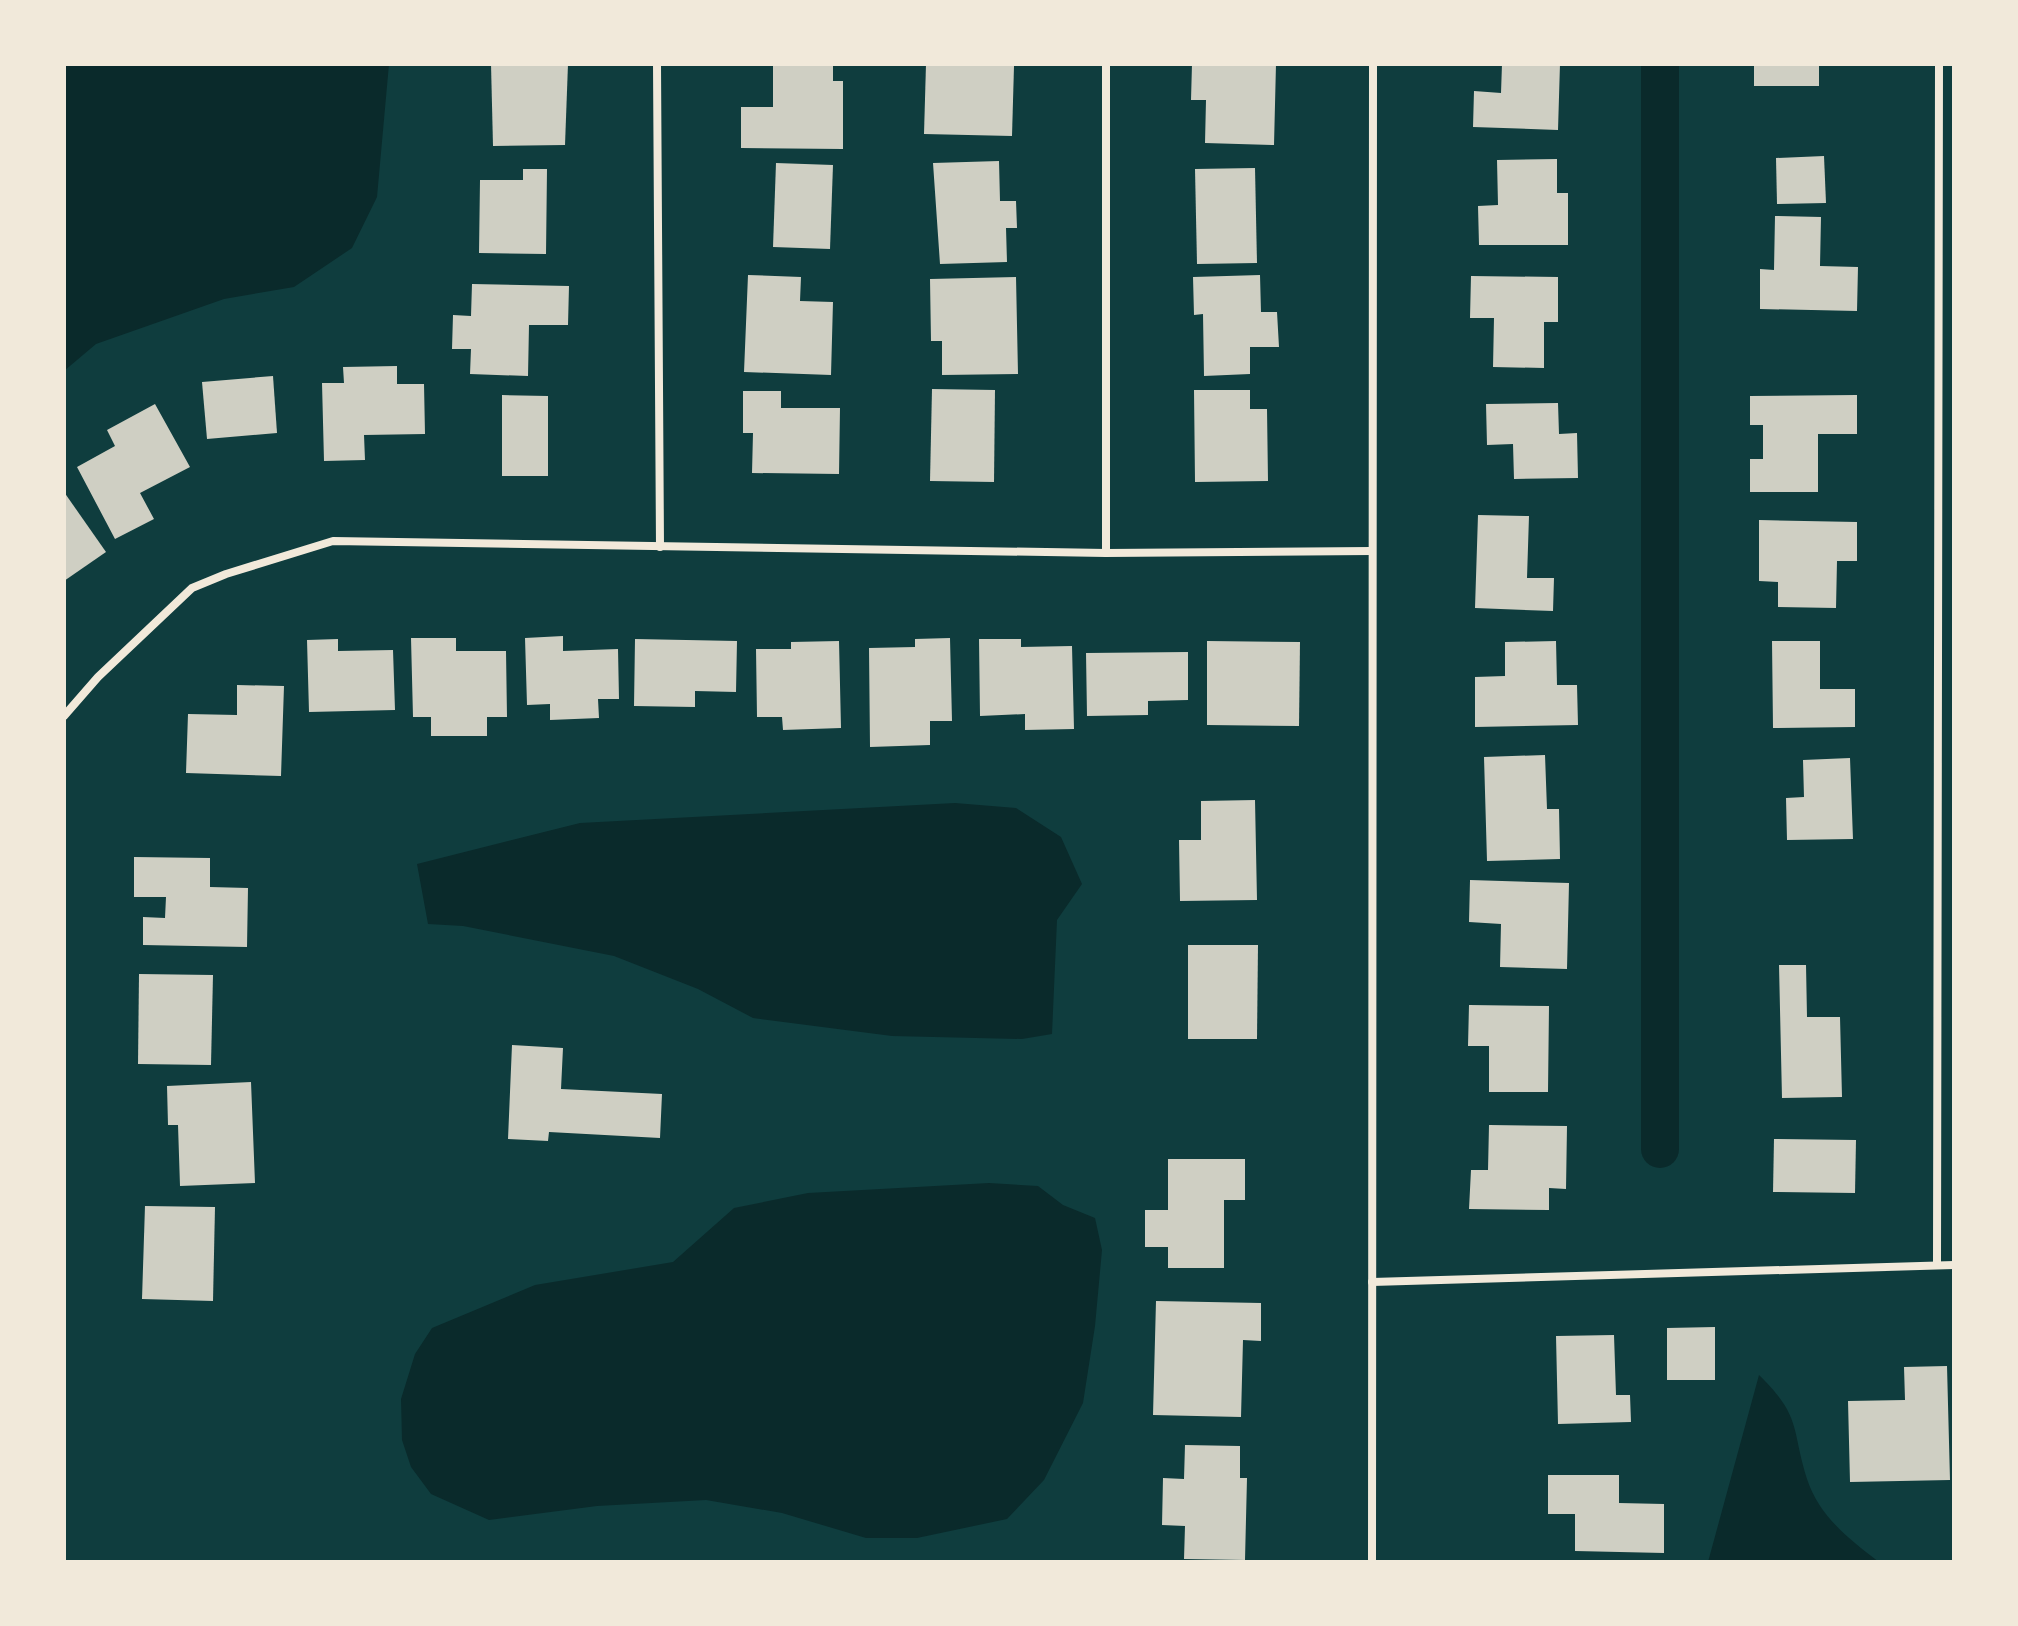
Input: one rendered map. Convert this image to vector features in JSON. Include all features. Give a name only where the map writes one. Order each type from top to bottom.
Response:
[{"type":"street","points":[[657,64],[660,547]]},
{"type":"street","points":[[1106,64],[1106,553]]},
{"type":"street","points":[[1372,1562],[1373,64]]},
{"type":"street","points":[[1937,1265],[1939,64]]},
{"type":"street","points":[[64,716],[98,677],[192,588],[226,574],[333,541],[1106,553],[1372,551]]},
{"type":"street","points":[[1372,1282],[1954,1265]]},
{"type":"water","points":[[64,64],[389,64],[377,197],[352,248],[294,287],[224,299],[96,344],[64,371]]},
{"type":"water","points":[[955,803],[1016,808],[1061,837],[1082,884],[1057,920],[1052,1034],[1022,1039],[892,1036],[753,1018],[698,989],[614,956],[463,926],[428,924],[417,864],[580,823]]},
{"type":"water","points":[[989,1183],[1038,1186],[1063,1205],[1095,1218],[1102,1250],[1095,1326],[1083,1403],[1044,1480],[1007,1519],[917,1538],[866,1538],[782,1513],[706,1500],[597,1506],[489,1520],[431,1494],[411,1467],[402,1440],[401,1399],[415,1354],[432,1328],[535,1285],[673,1262],[734,1208],[808,1193]]},
{"type":"water","points":[[1759,1375],[1789,1413],[1807,1479],[1819,1504],[1846,1535],[1879,1562],[1708,1562]]},
{"type":"building","points":[[491,64],[568,64],[565,145],[493,146]]},
{"type":"building","points":[[773,64],[833,64],[833,81],[843,81],[843,149],[741,148],[741,107],[773,107]]},
{"type":"building","points":[[926,64],[1014,66],[1012,136],[924,134]]},
{"type":"building","points":[[1192,64],[1276,64],[1274,145],[1205,143],[1206,100],[1191,100]]},
{"type":"building","points":[[1502,64],[1560,64],[1558,130],[1473,127],[1474,91],[1501,93]]},
{"type":"building","points":[[1754,64],[1819,64],[1819,86],[1754,86]]},
{"type":"building","points":[[1824,156],[1826,203],[1777,204],[1776,158]]},
{"type":"building","points":[[1557,159],[1557,193],[1568,193],[1568,245],[1479,245],[1478,206],[1498,205],[1497,160]]},
{"type":"building","points":[[999,161],[1000,201],[1016,201],[1017,228],[1006,228],[1007,262],[940,264],[933,163]]},
{"type":"building","points":[[776,163],[833,165],[830,249],[773,247]]},
{"type":"building","points":[[1255,168],[1257,263],[1197,264],[1195,169]]},
{"type":"building","points":[[523,169],[547,169],[546,254],[479,253],[480,180],[523,180]]},
{"type":"building","points":[[1775,216],[1821,217],[1820,266],[1858,267],[1857,311],[1760,309],[1760,269],[1774,270]]},
{"type":"building","points":[[748,275],[801,277],[800,301],[833,302],[831,375],[744,372]]},
{"type":"building","points":[[1260,275],[1261,312],[1277,312],[1279,347],[1250,347],[1250,374],[1204,376],[1203,314],[1194,315],[1193,277]]},
{"type":"building","points":[[1471,276],[1558,277],[1558,322],[1544,322],[1544,368],[1493,367],[1494,318],[1470,318]]},
{"type":"building","points":[[1016,277],[1018,374],[942,375],[942,341],[931,341],[930,279]]},
{"type":"building","points":[[472,284],[569,286],[568,325],[529,325],[528,376],[470,374],[471,349],[452,349],[453,315],[471,316]]},
{"type":"building","points":[[397,366],[397,384],[424,384],[425,434],[364,435],[365,460],[324,461],[322,383],[344,383],[343,367]]},
{"type":"building","points":[[273,376],[277,433],[207,439],[202,382]]},
{"type":"building","points":[[932,389],[995,390],[994,482],[930,481]]},
{"type":"building","points":[[1194,390],[1250,390],[1250,409],[1267,409],[1268,481],[1195,482]]},
{"type":"building","points":[[743,391],[781,391],[781,408],[840,408],[839,474],[752,473],[753,433],[743,433]]},
{"type":"building","points":[[502,395],[548,396],[548,476],[502,476]]},
{"type":"building","points":[[1857,395],[1857,434],[1818,434],[1818,492],[1750,492],[1750,459],[1763,459],[1763,425],[1750,425],[1750,396]]},
{"type":"building","points":[[1558,403],[1559,434],[1577,433],[1578,478],[1514,479],[1513,444],[1487,445],[1486,404]]},
{"type":"building","points":[[155,404],[190,467],[140,493],[154,519],[115,539],[77,467],[115,446],[107,430]]},
{"type":"building","points":[[64,492],[106,552],[64,581]]},
{"type":"building","points":[[1478,515],[1529,516],[1527,578],[1554,578],[1553,611],[1475,608]]},
{"type":"building","points":[[1759,520],[1857,522],[1857,561],[1837,561],[1836,608],[1778,607],[1778,582],[1759,581]]},
{"type":"building","points":[[563,636],[563,651],[618,649],[619,699],[598,699],[599,718],[550,720],[550,704],[527,705],[525,638]]},
{"type":"building","points":[[411,638],[456,638],[456,651],[506,651],[507,717],[487,717],[487,736],[431,736],[431,717],[413,717]]},
{"type":"building","points":[[950,638],[952,721],[930,721],[930,745],[870,747],[869,648],[915,647],[915,639]]},
{"type":"building","points":[[338,639],[338,651],[393,650],[395,710],[309,712],[307,640]]},
{"type":"building","points":[[635,639],[737,641],[736,692],[695,691],[695,707],[634,706]]},
{"type":"building","points":[[979,639],[1021,639],[1021,647],[1072,646],[1074,729],[1025,730],[1025,714],[980,716]]},
{"type":"building","points":[[839,641],[841,728],[783,730],[782,717],[757,717],[756,649],[791,649],[791,642]]},
{"type":"building","points":[[1207,641],[1300,642],[1299,726],[1207,725]]},
{"type":"building","points":[[1556,641],[1557,685],[1577,685],[1578,725],[1475,727],[1475,677],[1505,676],[1505,642]]},
{"type":"building","points":[[1772,641],[1820,641],[1820,689],[1855,689],[1855,727],[1773,728]]},
{"type":"building","points":[[1188,652],[1188,700],[1148,701],[1148,715],[1087,716],[1086,653]]},
{"type":"building","points":[[237,685],[284,686],[281,776],[186,773],[188,714],[237,715]]},
{"type":"building","points":[[1545,755],[1547,809],[1559,809],[1560,859],[1487,861],[1484,757]]},
{"type":"building","points":[[1850,758],[1853,839],[1787,840],[1786,798],[1804,797],[1803,760]]},
{"type":"building","points":[[1255,800],[1257,900],[1180,901],[1179,840],[1201,840],[1201,801]]},
{"type":"building","points":[[134,857],[210,858],[210,887],[248,888],[247,947],[143,945],[143,917],[165,918],[166,897],[134,897]]},
{"type":"building","points":[[1470,880],[1569,883],[1567,969],[1500,967],[1501,924],[1469,922]]},
{"type":"building","points":[[1188,945],[1258,945],[1257,1039],[1188,1039]]},
{"type":"building","points":[[1779,965],[1806,965],[1807,1017],[1840,1017],[1842,1097],[1782,1098]]},
{"type":"building","points":[[139,974],[213,975],[211,1065],[138,1064]]},
{"type":"building","points":[[1469,1005],[1549,1006],[1548,1092],[1489,1092],[1489,1046],[1468,1046]]},
{"type":"building","points":[[512,1045],[563,1048],[561,1089],[662,1094],[660,1138],[549,1132],[548,1141],[508,1139]]},
{"type":"building","points":[[251,1082],[255,1183],[180,1186],[178,1125],[168,1125],[167,1086]]},
{"type":"building","points":[[1489,1125],[1567,1126],[1566,1189],[1549,1188],[1549,1210],[1469,1209],[1471,1170],[1488,1170]]},
{"type":"building","points":[[1774,1139],[1856,1140],[1855,1193],[1773,1192]]},
{"type":"building","points":[[1168,1159],[1245,1159],[1245,1200],[1224,1200],[1224,1268],[1168,1268],[1168,1247],[1145,1247],[1145,1210],[1168,1210]]},
{"type":"building","points":[[145,1206],[215,1207],[213,1301],[142,1299]]},
{"type":"building","points":[[1156,1301],[1261,1303],[1261,1341],[1243,1340],[1241,1417],[1153,1415]]},
{"type":"building","points":[[1715,1327],[1715,1380],[1667,1380],[1667,1328]]},
{"type":"building","points":[[1614,1335],[1616,1395],[1630,1395],[1631,1422],[1558,1424],[1556,1336]]},
{"type":"building","points":[[1947,1366],[1950,1480],[1850,1482],[1848,1401],[1905,1400],[1904,1367]]},
{"type":"building","points":[[1185,1445],[1240,1446],[1240,1478],[1247,1478],[1245,1560],[1184,1559],[1185,1526],[1162,1525],[1163,1478],[1184,1479]]},
{"type":"building","points":[[1548,1475],[1619,1475],[1619,1503],[1664,1504],[1664,1553],[1575,1551],[1575,1514],[1548,1514]]},
{"type":"waterway","points":[[1660,64],[1660,1149]]}]
